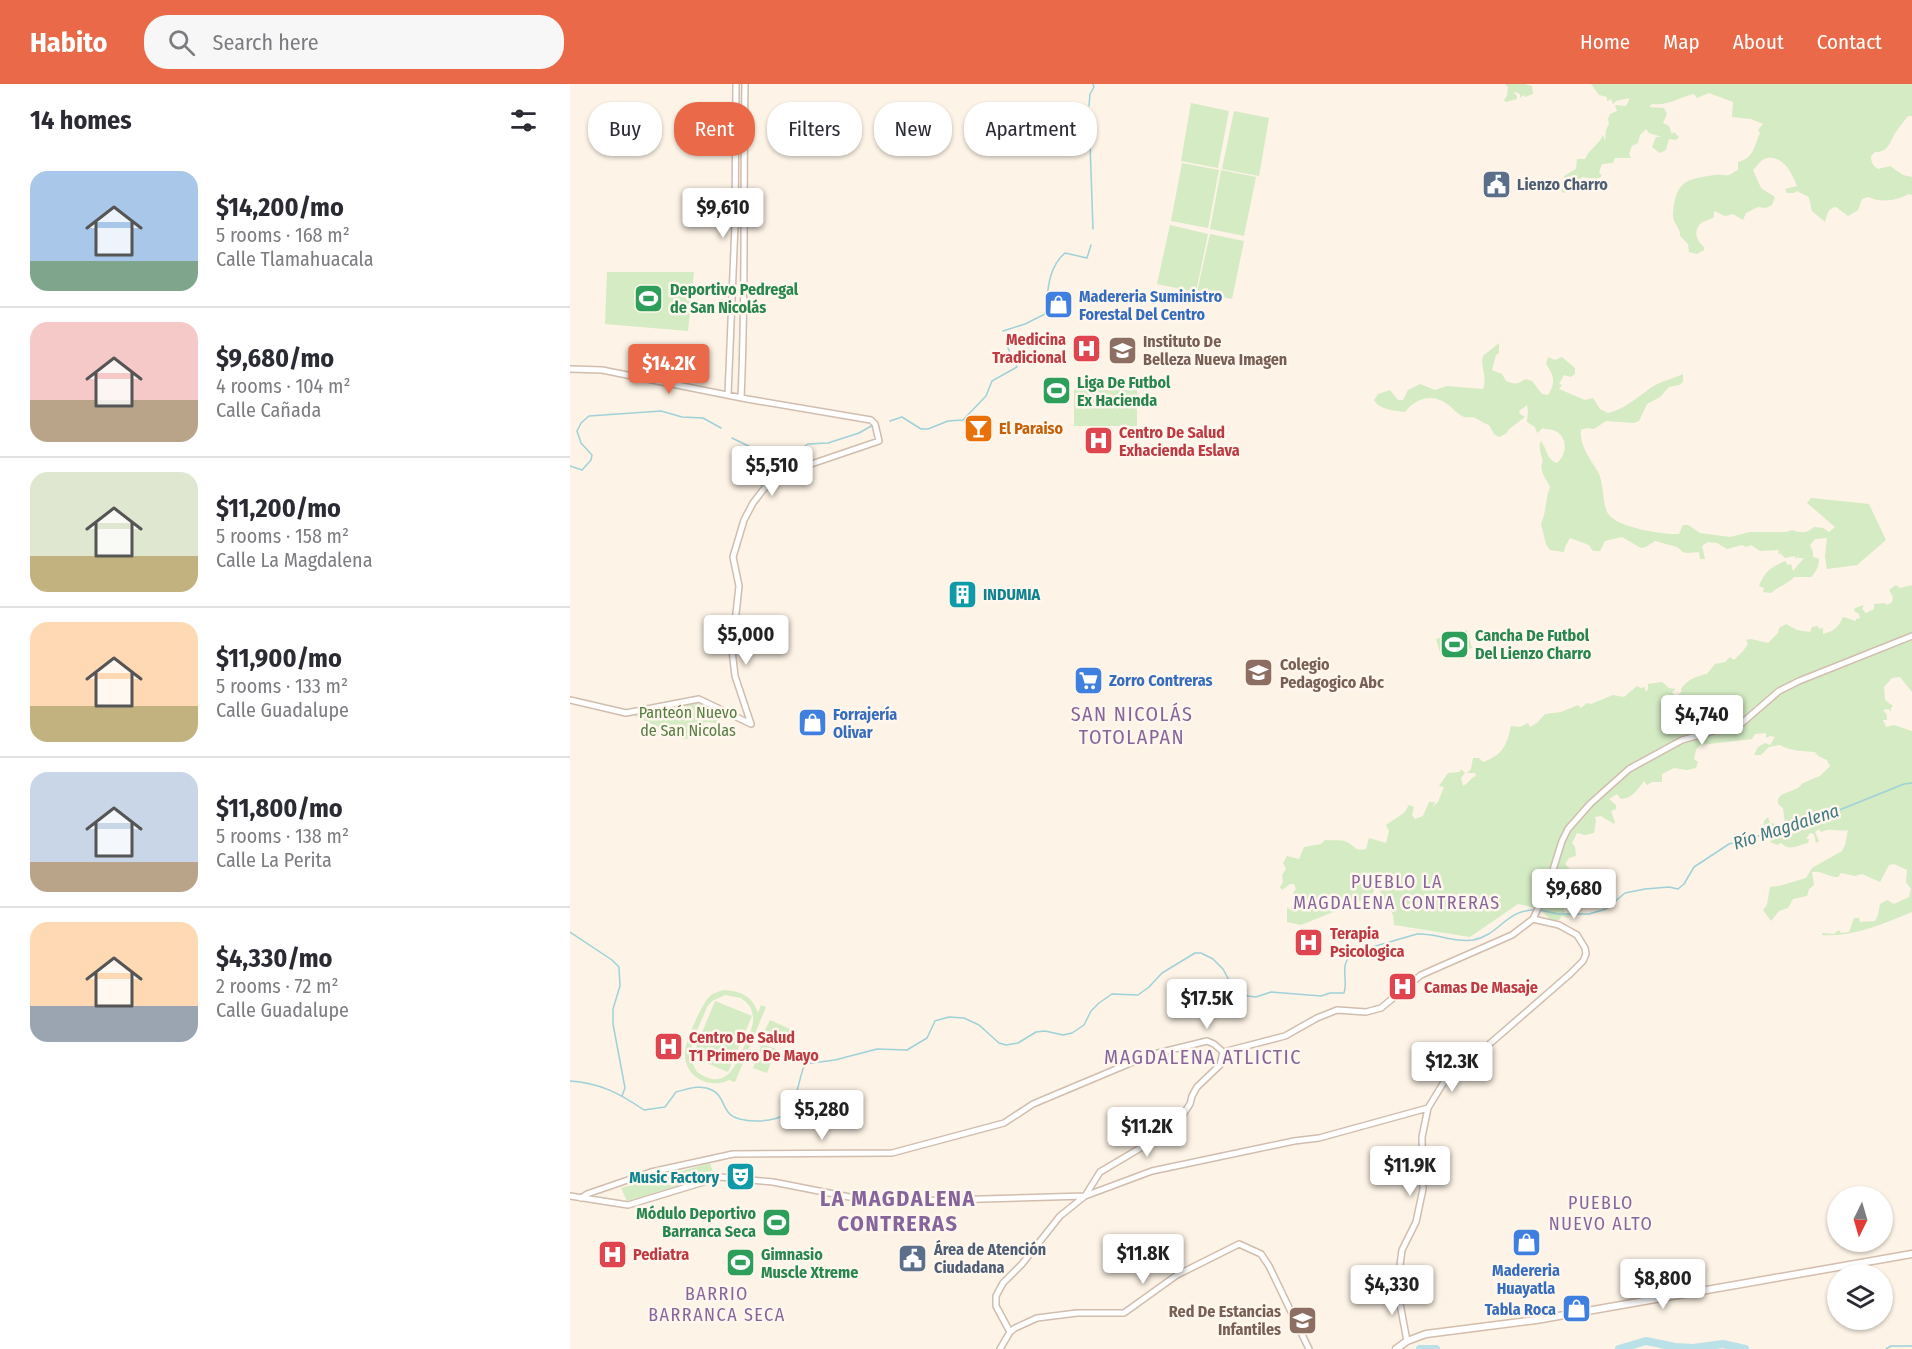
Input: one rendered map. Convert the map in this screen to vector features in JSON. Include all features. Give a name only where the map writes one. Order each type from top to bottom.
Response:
[{"type":"main road","points":[[1396,1349],[1407,1341],[1426,1334],[1536,1320],[1912,1254]]},
{"type":"street","points":[[728,395],[735,225],[736,84]]},
{"type":"street","points":[[741,398],[744,336],[745,84]]},
{"type":"street","points":[[570,369],[602,370],[741,398],[871,420],[875,424],[879,441],[773,477],[753,503],[744,520],[733,557],[740,586],[732,650],[735,676],[751,724],[699,699],[626,713],[570,700]]},
{"type":"street","points":[[1223,1052],[1285,1036],[1337,1010],[1366,1012],[1381,1008],[1421,975],[1512,935],[1535,914],[1547,889],[1568,829],[1590,804],[1629,769],[1682,740],[1742,723],[1779,691],[1798,681],[1912,636]]},
{"type":"street","points":[[1407,1341],[1397,1288],[1402,1250],[1416,1222],[1423,1190],[1422,1137],[1428,1108],[1458,1061],[1486,1047],[1583,961],[1586,954],[1577,936],[1535,914]]},
{"type":"street","points":[[581,1198],[651,1172],[745,1153],[892,1153],[1005,1123],[1033,1104],[1146,1057],[1203,1042],[1212,1042],[1223,1052]]},
{"type":"street","points":[[1085,1196],[1100,1172],[1159,1137],[1182,1116],[1191,1104],[1197,1087],[1220,1065],[1223,1052]]},
{"type":"street","points":[[1010,1332],[996,1306],[996,1296],[1003,1283],[1060,1215],[1085,1196],[1162,1168],[1328,1136],[1428,1108]]},
{"type":"street","points":[[570,1196],[628,1204],[720,1177],[773,1182],[874,1202],[1085,1196]]},
{"type":"street","points":[[612,1185],[608,1195],[615,1202]]},
{"type":"street","points":[[1000,1349],[1010,1332],[1029,1321],[1044,1316],[1077,1312],[1124,1313],[1177,1275],[1239,1244],[1260,1254],[1269,1266],[1309,1349]]},
{"type":"green space","points":[[1505,84],[1532,86],[1533,94],[1525,97],[1523,95],[1520,98],[1520,94],[1515,92],[1517,99],[1506,102],[1504,100],[1508,87]]},
{"type":"green space","points":[[1591,84],[1912,84],[1912,116],[1906,118],[1887,148],[1875,152],[1871,160],[1878,169],[1890,166],[1903,175],[1912,177],[1912,195],[1889,200],[1868,197],[1862,199],[1858,210],[1848,216],[1836,207],[1831,209],[1825,222],[1812,211],[1807,196],[1797,191],[1787,193],[1785,189],[1797,186],[1786,166],[1778,159],[1767,158],[1753,170],[1761,188],[1775,197],[1772,205],[1766,208],[1758,207],[1746,213],[1743,220],[1733,214],[1725,216],[1714,211],[1714,217],[1701,223],[1696,233],[1704,250],[1697,254],[1689,252],[1688,244],[1680,236],[1673,218],[1676,195],[1680,188],[1689,180],[1729,175],[1738,170],[1738,162],[1747,158],[1753,151],[1760,133],[1758,130],[1763,124],[1751,119],[1732,117],[1733,102],[1709,93],[1697,98],[1694,94],[1669,103],[1652,104],[1649,107],[1664,108],[1667,114],[1663,123],[1669,126],[1672,134],[1674,132],[1679,137],[1676,140],[1669,139],[1666,150],[1660,153],[1652,147],[1656,137],[1662,137],[1649,133],[1646,129],[1640,135],[1638,143],[1632,146],[1629,154],[1631,158],[1615,158],[1613,163],[1602,164],[1599,172],[1602,176],[1597,179],[1582,177],[1571,189],[1563,193],[1561,190],[1565,185],[1564,176],[1576,169],[1577,159],[1585,159],[1603,135],[1605,141],[1610,114],[1617,111],[1615,105],[1626,106],[1629,100],[1629,98],[1616,101],[1613,104],[1611,99],[1607,101],[1607,97],[1599,95]]},
{"type":"green space","points":[[1191,103],[1229,111],[1218,168],[1181,161]]},
{"type":"green space","points":[[1234,111],[1269,118],[1259,176],[1222,169]]},
{"type":"green space","points":[[1182,163],[1219,170],[1208,228],[1171,221]]},
{"type":"green space","points":[[1221,170],[1256,177],[1244,236],[1210,229]]},
{"type":"green space","points":[[1170,225],[1208,234],[1196,292],[1157,284]]},
{"type":"green space","points":[[1210,234],[1244,241],[1232,299],[1197,292]]},
{"type":"green space","name":"Deportivo Pedregal de San Nicolás","points":[[607,272],[694,272],[688,331],[605,324]]},
{"type":"green space","points":[[1499,343],[1499,353],[1496,355],[1492,370],[1502,374],[1506,381],[1516,383],[1525,379],[1532,381],[1542,394],[1548,395],[1553,379],[1546,364],[1548,357],[1555,360],[1562,357],[1575,368],[1575,374],[1571,377],[1564,375],[1559,389],[1585,400],[1593,398],[1600,409],[1608,413],[1626,406],[1656,385],[1683,374],[1683,382],[1669,387],[1660,397],[1647,404],[1639,421],[1634,423],[1606,421],[1594,429],[1581,430],[1583,446],[1600,476],[1607,512],[1619,522],[1639,529],[1672,534],[1679,534],[1683,525],[1688,525],[1700,533],[1730,537],[1750,532],[1792,530],[1803,532],[1814,527],[1823,528],[1829,532],[1835,527],[1807,503],[1811,498],[1869,504],[1886,540],[1857,565],[1827,569],[1825,556],[1827,538],[1815,539],[1810,545],[1813,557],[1819,559],[1819,562],[1813,575],[1794,577],[1771,593],[1763,592],[1764,588],[1759,586],[1766,573],[1785,561],[1788,565],[1791,564],[1793,571],[1804,558],[1798,558],[1797,554],[1797,559],[1794,556],[1785,558],[1780,553],[1778,555],[1779,550],[1760,551],[1751,545],[1727,549],[1717,543],[1708,542],[1702,546],[1705,559],[1700,559],[1699,552],[1683,552],[1677,547],[1655,541],[1641,548],[1622,537],[1605,541],[1600,551],[1593,551],[1589,545],[1570,538],[1564,552],[1550,550],[1546,544],[1541,524],[1550,487],[1542,471],[1540,445],[1541,441],[1549,456],[1557,463],[1563,455],[1565,445],[1558,432],[1543,428],[1537,433],[1535,427],[1527,422],[1527,405],[1519,411],[1525,417],[1499,437],[1494,434],[1489,425],[1474,418],[1463,417],[1447,404],[1436,399],[1419,400],[1405,412],[1383,407],[1374,400],[1378,394],[1390,390],[1398,400],[1403,400],[1408,390],[1420,384],[1435,390],[1447,386],[1483,389],[1485,381],[1483,356]]},
{"type":"green space","points":[[1074,390],[1137,390],[1137,426],[1074,426]]},
{"type":"green space","points":[[1896,585],[1900,588],[1912,585],[1912,692],[1900,677],[1892,678],[1884,687],[1885,700],[1893,706],[1891,712],[1889,709],[1883,710],[1887,715],[1887,720],[1883,720],[1886,727],[1894,725],[1912,731],[1912,912],[1857,932],[1834,935],[1822,935],[1822,933],[1834,934],[1839,930],[1841,933],[1849,932],[1854,918],[1859,918],[1860,922],[1875,921],[1880,904],[1887,900],[1894,904],[1909,897],[1911,889],[1906,882],[1907,870],[1894,864],[1889,865],[1880,882],[1862,874],[1855,876],[1841,873],[1838,877],[1812,872],[1814,885],[1809,889],[1807,896],[1793,899],[1788,908],[1779,911],[1771,921],[1763,910],[1767,905],[1770,887],[1806,878],[1812,868],[1842,851],[1848,830],[1821,832],[1819,829],[1815,832],[1819,841],[1816,843],[1814,834],[1810,833],[1806,839],[1809,839],[1808,843],[1794,847],[1770,842],[1770,836],[1763,832],[1764,821],[1768,817],[1770,823],[1783,825],[1786,833],[1791,832],[1791,825],[1788,821],[1785,824],[1783,808],[1778,804],[1781,795],[1820,776],[1830,766],[1827,760],[1815,752],[1792,750],[1780,745],[1769,747],[1761,755],[1754,755],[1758,747],[1765,743],[1770,745],[1775,737],[1766,738],[1766,733],[1755,734],[1752,739],[1700,745],[1694,759],[1698,762],[1696,768],[1687,770],[1674,768],[1662,774],[1662,782],[1652,782],[1647,785],[1644,781],[1628,797],[1621,799],[1617,794],[1609,799],[1616,805],[1616,809],[1611,811],[1614,824],[1601,816],[1595,817],[1594,833],[1585,835],[1577,833],[1572,843],[1576,856],[1569,858],[1565,864],[1580,879],[1594,880],[1597,883],[1570,901],[1567,899],[1570,897],[1567,896],[1564,902],[1557,899],[1555,902],[1564,908],[1565,914],[1570,916],[1568,918],[1562,916],[1559,920],[1552,921],[1540,909],[1518,904],[1470,937],[1394,925],[1393,915],[1376,884],[1373,893],[1368,898],[1301,925],[1287,922],[1287,907],[1291,910],[1298,906],[1296,903],[1299,900],[1293,893],[1296,889],[1294,884],[1282,890],[1280,887],[1283,882],[1282,875],[1286,869],[1283,863],[1287,856],[1299,859],[1304,847],[1321,844],[1325,840],[1345,841],[1360,850],[1366,849],[1369,838],[1386,843],[1389,831],[1386,825],[1404,813],[1409,805],[1414,807],[1412,815],[1415,819],[1423,816],[1429,802],[1435,802],[1432,807],[1438,802],[1444,787],[1439,786],[1448,773],[1460,772],[1461,769],[1465,773],[1461,778],[1463,786],[1465,785],[1476,776],[1475,773],[1467,773],[1471,769],[1473,758],[1479,758],[1483,762],[1500,753],[1506,744],[1511,726],[1520,727],[1528,723],[1530,727],[1545,714],[1561,712],[1578,705],[1581,708],[1587,703],[1591,704],[1613,695],[1624,697],[1637,686],[1645,687],[1645,691],[1648,690],[1648,684],[1662,682],[1669,688],[1676,689],[1672,692],[1676,697],[1686,683],[1707,674],[1715,664],[1725,662],[1730,657],[1734,660],[1748,644],[1746,640],[1768,643],[1778,633],[1779,628],[1786,624],[1797,630],[1810,632],[1812,627],[1818,626],[1819,629],[1823,628],[1823,634],[1827,633],[1837,626],[1843,617],[1856,621],[1860,618],[1859,614],[1854,611],[1855,608],[1864,605],[1862,609],[1866,613],[1874,609],[1874,604],[1887,605],[1892,602],[1893,597],[1889,590]]},
{"type":"green space","name":"Cancha De Futbol Del Lienzo Charro","points":[[1467,630],[1472,648],[1441,656],[1436,639]]},
{"type":"green space","name":"Panteón Nuevo de San Nicolas","points":[[698,703],[715,709],[717,723],[704,722],[707,737],[683,739],[633,715]]},
{"type":"green space","points":[[723,990],[745,995],[758,1013],[761,1005],[766,1007],[735,1082],[729,1080],[721,1083],[705,1082],[698,1079],[688,1067],[685,1051],[691,1031],[703,1006],[711,995]],"holes":[[[725,995],[741,998],[751,1010],[753,1025],[733,1068],[722,1078],[715,1079],[697,1072],[693,1064],[692,1048],[707,1007],[712,1001]]]},
{"type":"green space","points":[[715,1001],[752,1016],[728,1072],[692,1057]]},
{"type":"green space","points":[[770,1020],[790,1029],[785,1039],[765,1030]]},
{"type":"green space","points":[[762,1044],[776,1049],[767,1073],[753,1068]]},
{"type":"green space","points":[[710,1163],[714,1175],[627,1201],[621,1188]]},
{"type":"waterway","points":[[1089,102],[1093,84]]},
{"type":"waterway","points":[[1090,156],[1093,229]]},
{"type":"waterway","points":[[1003,331],[1045,314],[1049,281],[1059,259],[1065,253],[1087,258],[1091,245]]},
{"type":"waterway","points":[[890,421],[902,417],[921,429],[928,429],[948,421],[963,420],[986,396],[992,381],[1017,367],[1006,344]]},
{"type":"waterway","points":[[570,466],[582,470],[591,460],[592,455],[581,443],[577,431],[581,423],[589,416],[661,411],[682,417],[703,418],[721,428]]},
{"type":"waterway","points":[[732,438],[768,453],[774,448],[799,450],[808,444],[828,443],[859,433],[873,425]]},
{"type":"waterway","name":"Río Magdalena","points":[[1540,910],[1558,914],[1589,914],[1606,909],[1625,893],[1669,887],[1678,889],[1684,884],[1694,867],[1729,844],[1807,823],[1904,784],[1912,783]]},
{"type":"waterway","name":"Río Magdalena","points":[[570,1081],[609,1090],[644,1110],[665,1107],[676,1092],[703,1087],[718,1094],[728,1112],[733,1116],[748,1121],[767,1120],[783,1116],[791,1108],[805,1064],[835,1060],[877,1049],[907,1050],[927,1038],[935,1021],[949,1017],[964,1018],[979,1025],[999,1043],[1006,1045],[1018,1043],[1036,1032],[1045,1031],[1063,1035],[1072,1033],[1084,1025],[1091,1011],[1112,994],[1138,995],[1162,973],[1195,953],[1201,953],[1213,959],[1223,969],[1231,984],[1239,992],[1248,996],[1256,997],[1271,992],[1321,996],[1330,993],[1344,993],[1346,961],[1355,952],[1417,934],[1473,940],[1490,933],[1516,914],[1535,910]]},
{"type":"waterway","points":[[570,932],[619,967],[620,986],[613,1009],[613,1024],[625,1088],[622,1096]]},
{"type":"waterway","points":[[1619,1349],[1646,1341],[1675,1347],[1693,1348],[1723,1344],[1745,1349]]},
{"type":"waterway","points":[[1886,1349],[1891,1346],[1912,1346]]},
{"type":"waterway","points":[[1420,1349],[1436,1349]]},
{"type":"place","name":"Lienzo Charro","points":[[1496,184]]},
{"type":"place","name":"Deportivo Pedregal de San Nicolás","points":[[649,298]]},
{"type":"place","name":"Madereria Suministro Forestal Del Centro","points":[[1058,305]]},
{"type":"place","name":"Medicina Tradicional","points":[[1087,348]]},
{"type":"place","name":"Instituto De Belleza Nueva Imagen","points":[[1122,350]]},
{"type":"place","name":"Liga De Futbol Ex Hacienda","points":[[1056,391]]},
{"type":"place","name":"El Paraiso","points":[[978,428]]},
{"type":"place","name":"Centro De Salud Exhacienda Eslava","points":[[1098,441]]},
{"type":"place","name":"INDUMIA","points":[[962,594]]},
{"type":"place","name":"Cancha De Futbol Del Lienzo Charro","points":[[1454,644]]},
{"type":"place","name":"Colegio Pedagogico Abc","points":[[1259,673]]},
{"type":"place","name":"Zorro Contreras","points":[[1088,680]]},
{"type":"place","name":"Forrajería Olivar","points":[[812,723]]},
{"type":"place","name":"Terapia Psicologica","points":[[1309,942]]},
{"type":"place","name":"Camas De Masaje","points":[[1403,987]]},
{"type":"place","name":"Centro De Salud T1 Primero De Mayo","points":[[668,1046]]},
{"type":"place","name":"Music Factory","points":[[740,1177]]},
{"type":"place","name":"Módulo Deportivo Barranca Seca","points":[[777,1222]]},
{"type":"place","name":"Madereria Huayatla","points":[[1526,1242]]},
{"type":"place","name":"Pediatra","points":[[612,1254]]},
{"type":"place","name":"Área de Atención Ciudadana","points":[[913,1258]]},
{"type":"place","name":"Gimnasio Muscle Xtreme","points":[[740,1263]]},
{"type":"place","name":"Tabla Roca","points":[[1577,1309]]},
{"type":"place","name":"Red De Estancias Infantiles","points":[[1302,1320]]},
{"type":"district","name":"SAN NICOLÁS TOTOLAPAN","points":[[1132,726]]},
{"type":"district","name":"PUEBLO LA MAGDALENA CONTRERAS","points":[[1397,892]]},
{"type":"district","name":"MAGDALENA ATLICTIC","points":[[1203,1057]]},
{"type":"district","name":"LA MAGDALENA CONTRERAS","points":[[898,1210]]},
{"type":"district","name":"PUEBLO NUEVO ALTO","points":[[1601,1213]]},
{"type":"district","name":"BARRIO BARRANCA SECA","points":[[717,1304]]}]
